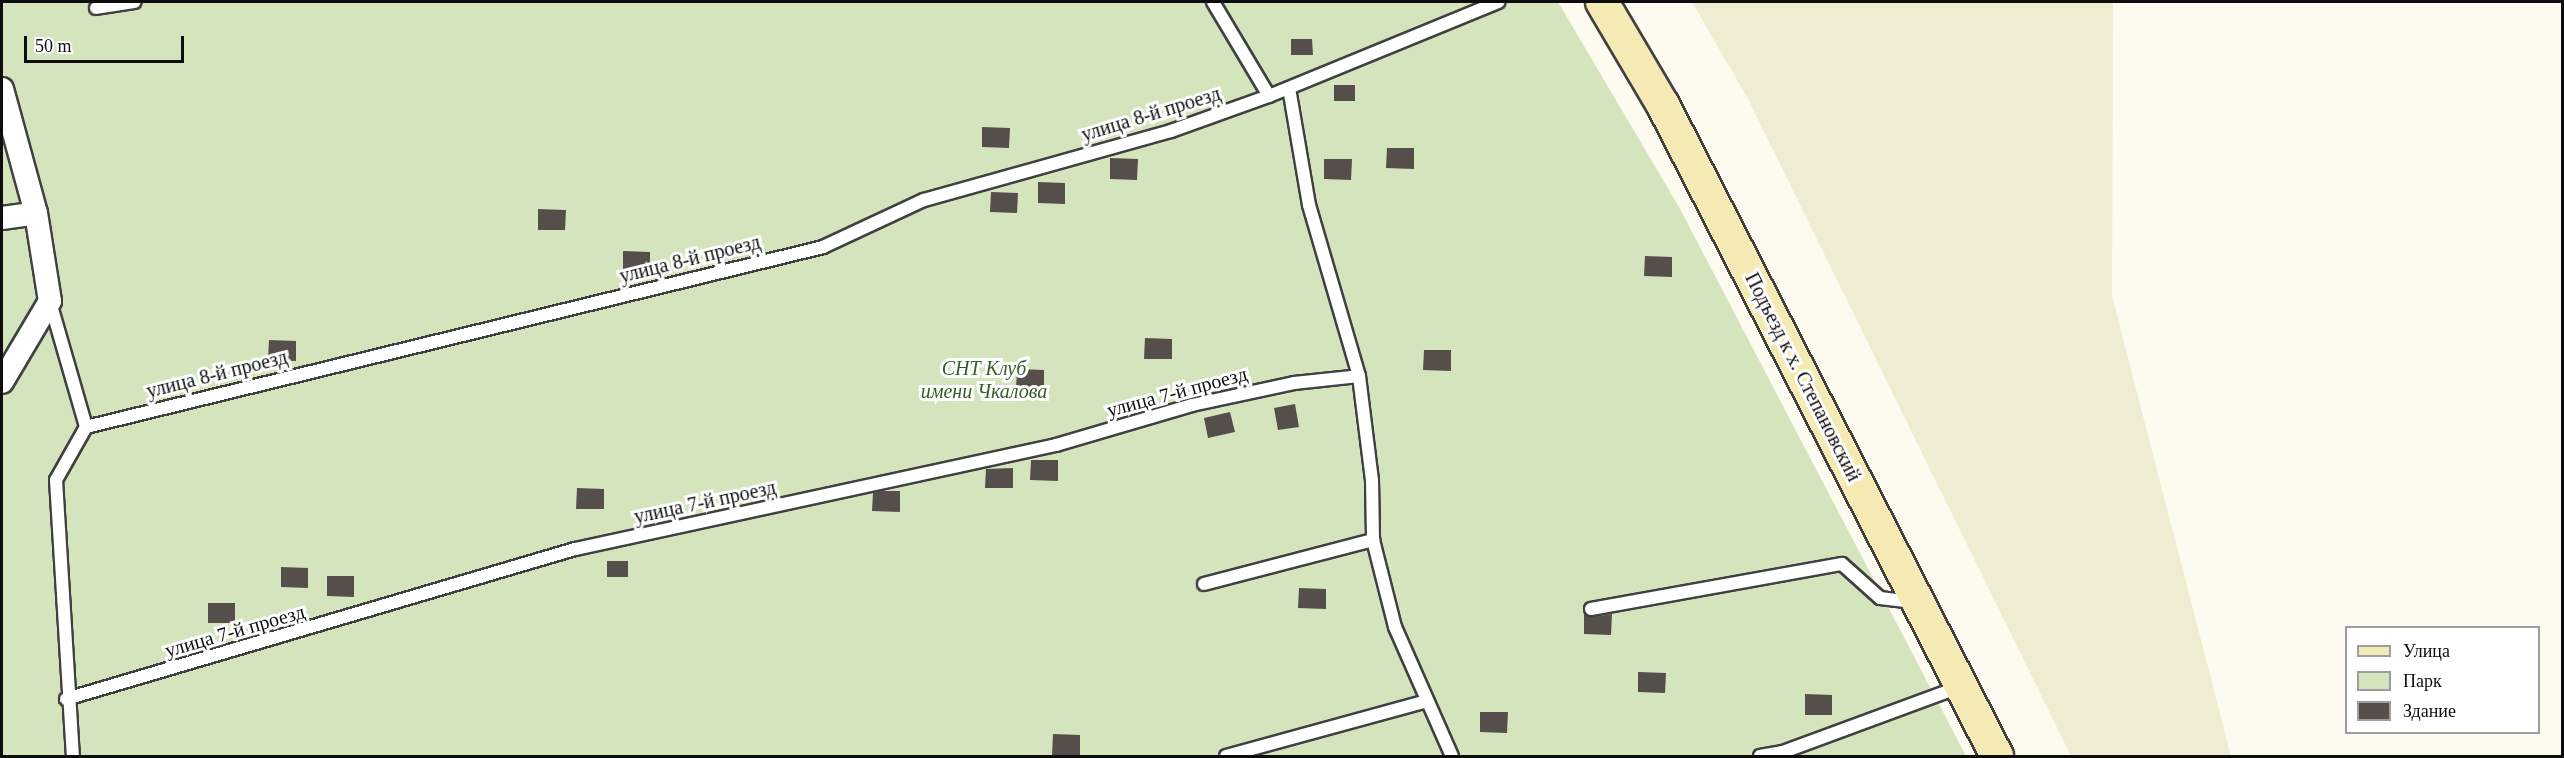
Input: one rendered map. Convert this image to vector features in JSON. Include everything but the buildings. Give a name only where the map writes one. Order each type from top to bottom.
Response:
[{"type":"street","name":"Подъезд к х. Степановский","points":[[1602,2],[1668,116],[1997,756]]},
{"type":"street","points":[[2,89],[36,213],[50,301],[2,382]]},
{"type":"street","points":[[2,218],[36,213]]},
{"type":"lane","points":[[96,8],[135,2]]},
{"type":"lane","points":[[1213,2],[1269,96]]},
{"type":"lane","name":"улица 8-й проезд","points":[[86,427],[823,247],[924,200],[1171,131],[1269,96],[1498,2]]},
{"type":"lane","points":[[1289,88],[1309,205],[1359,376],[1372,480],[1373,540],[1395,627],[1452,756]]},
{"type":"lane","points":[[50,301],[86,427],[56,480],[66,699],[72,756]]},
{"type":"lane","name":"улица 7-й проезд","points":[[66,699],[575,549],[1056,445],[1203,403],[1294,383],[1359,376]]},
{"type":"lane","points":[[1204,584],[1373,540]]},
{"type":"lane","points":[[1591,609],[1842,564],[1880,598],[1918,602]]},
{"type":"lane","points":[[1760,756],[1783,752],[1961,687]]},
{"type":"lane","points":[[1226,756],[1426,701]]},
{"type":"shaded area","points":[[1692,2],[2113,2],[2112,296],[2231,756],[2071,756],[1747,97]]},
{"type":"green space","name":"СНТ Клуб имени Чкалова","points":[[2,2],[1558,2],[1679,207],[1966,756],[2,756]]}]
